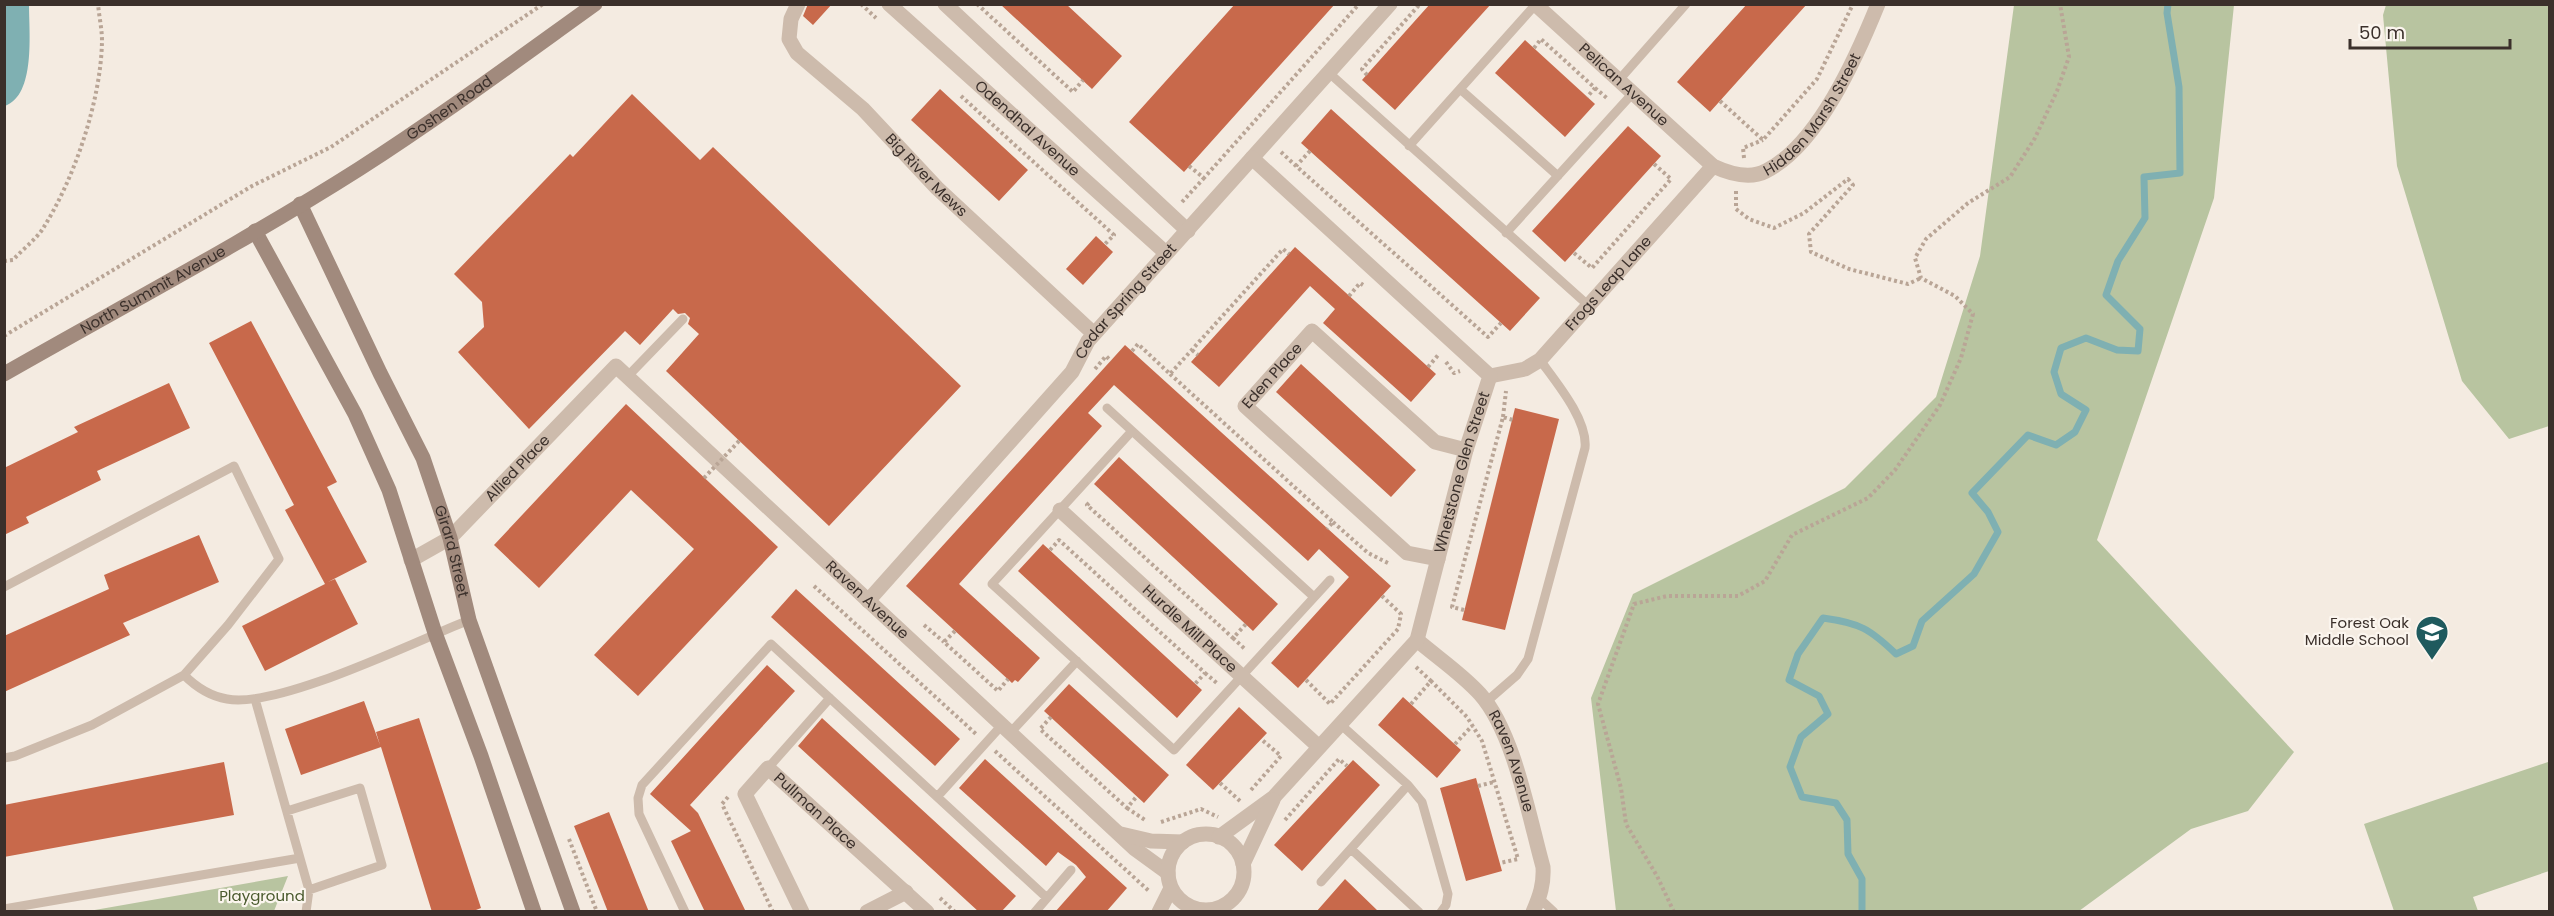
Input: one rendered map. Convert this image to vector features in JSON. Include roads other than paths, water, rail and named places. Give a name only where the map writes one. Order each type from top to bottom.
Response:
[{"type":"street","name":"Goshen Road","points":[[300,204],[359,169],[454,106],[595,4]]},
{"type":"street","name":"Big River Mews","points":[[798,4],[791,19],[789,39],[797,53],[863,109],[937,188],[1094,334]]},
{"type":"street","name":"Odendhal Avenue","points":[[889,4],[1166,253]]},
{"type":"street","points":[[945,4],[1188,231]]},
{"type":"street","name":"Cedar Spring Street","points":[[868,601],[1072,372],[1094,334],[1390,4]]},
{"type":"street","name":"Hidden Marsh Street","points":[[1713,166],[1729,174],[1764,172],[1789,155],[1820,119],[1847,76],[1878,4]]},
{"type":"street","name":"Pelican Avenue","points":[[1536,5],[1713,166]]},
{"type":"street","name":"Whetstone Glen Street","points":[[1243,864],[1256,819],[1318,746],[1417,640],[1466,450],[1490,376],[1252,158]]},
{"type":"street","name":"Frogs Leap Lane","points":[[1490,376],[1525,369],[1540,360],[1713,166]]},
{"type":"street","name":"North Summit Avenue","points":[[4,374],[300,204]]},
{"type":"street","name":"Girard Street","points":[[300,204],[423,458],[450,538],[469,620],[573,912]]},
{"type":"street","points":[[255,231],[355,414],[389,490],[435,633],[481,756],[534,912]]},
{"type":"street","name":"Eden Place","points":[[1438,559],[1407,553],[1245,406],[1312,332],[1435,442],[1466,450]]},
{"type":"street","name":"Allied Place","points":[[411,560],[450,538],[622,371]]},
{"type":"street","name":"Raven Avenue","points":[[622,371],[1170,881]]},
{"type":"street","name":"Hurdle Mill Place","points":[[1060,510],[1318,746]]},
{"type":"street","name":"Raven Avenue","points":[[1417,640],[1480,694],[1494,713],[1508,742],[1543,867],[1544,882],[1536,905]]},
{"type":"street","name":"Pullman Place","points":[[802,912],[745,794],[768,768],[927,912]]},
{"type":"street","points":[[1219,837],[1256,819]]},
{"type":"street","name":"Raven Avenue","points":[[1118,833],[1151,841],[1183,842]]},
{"type":"street","points":[[1159,912],[1170,881],[1169,862],[1174,851],[1183,842],[1194,836],[1206,834],[1219,837],[1230,843],[1238,852],[1243,864],[1242,885],[1236,895],[1230,902],[1205,911],[1187,906],[1170,881]]},
{"type":"street","points":[[867,912],[906,892]]},
{"type":"street","points":[[1236,895],[1243,912]]},
{"type":"lane","points":[[1619,80],[1686,4]]},
{"type":"lane","points":[[1409,146],[1536,5]]},
{"type":"lane","points":[[1328,72],[1589,306]]},
{"type":"lane","points":[[1460,89],[1558,176]]},
{"type":"lane","points":[[1506,233],[1633,93]]},
{"type":"lane","points":[[622,371],[683,319]]},
{"type":"lane","points":[[1486,702],[1517,675],[1528,659],[1587,436],[1581,422],[1540,360]]},
{"type":"lane","points":[[1107,408],[1314,597]]},
{"type":"lane","points":[[1132,431],[992,584],[1174,750],[1330,580]]},
{"type":"lane","points":[[4,587],[234,466],[279,559],[228,625],[184,675],[92,725],[15,756],[4,758]]},
{"type":"lane","points":[[184,675],[195,686],[210,694],[228,699],[255,699],[320,681],[469,620]]},
{"type":"lane","points":[[685,912],[639,814],[638,798],[642,785],[771,644],[1047,898]]},
{"type":"lane","points":[[937,797],[1077,661]]},
{"type":"lane","points":[[768,768],[830,698]]},
{"type":"lane","points":[[255,699],[309,890],[306,912]]},
{"type":"lane","points":[[1340,724],[1408,785],[1422,802],[1448,894],[1446,905],[1441,912]]},
{"type":"lane","points":[[1321,882],[1408,785]]},
{"type":"lane","points":[[287,811],[360,788],[382,865],[309,890]]},
{"type":"lane","points":[[1352,849],[1419,912]]},
{"type":"lane","points":[[4,909],[300,858]]},
{"type":"lane","points":[[1035,912],[1071,870]]},
{"type":"lane","points":[[1536,905],[1554,912]]},
{"type":"water","points":[[5,4],[29,5],[30,46],[29,62],[22,89],[15,100],[5,106]]},
{"type":"waterway","points":[[1862,912],[1862,879],[1848,854],[1847,820],[1836,803],[1802,797],[1790,767],[1801,737],[1828,714],[1819,696],[1789,680],[1798,654],[1823,618],[1864,628],[1896,654],[1913,646],[1922,621],[1974,574],[1998,532],[1988,512],[1972,493],[2028,435],[2056,445],[2075,432],[2086,410],[2061,394],[2054,372],[2061,348],[2086,338],[2117,350],[2138,351],[2140,329],[2106,295],[2118,261],[2145,218],[2144,177],[2180,173],[2179,87],[2167,13],[2168,4]]},
{"type":"place","name":"Forest Oak Middle School","points":[[2432,661]]},
{"type":"park label","name":"Playground","points":[[262,896]]}]
